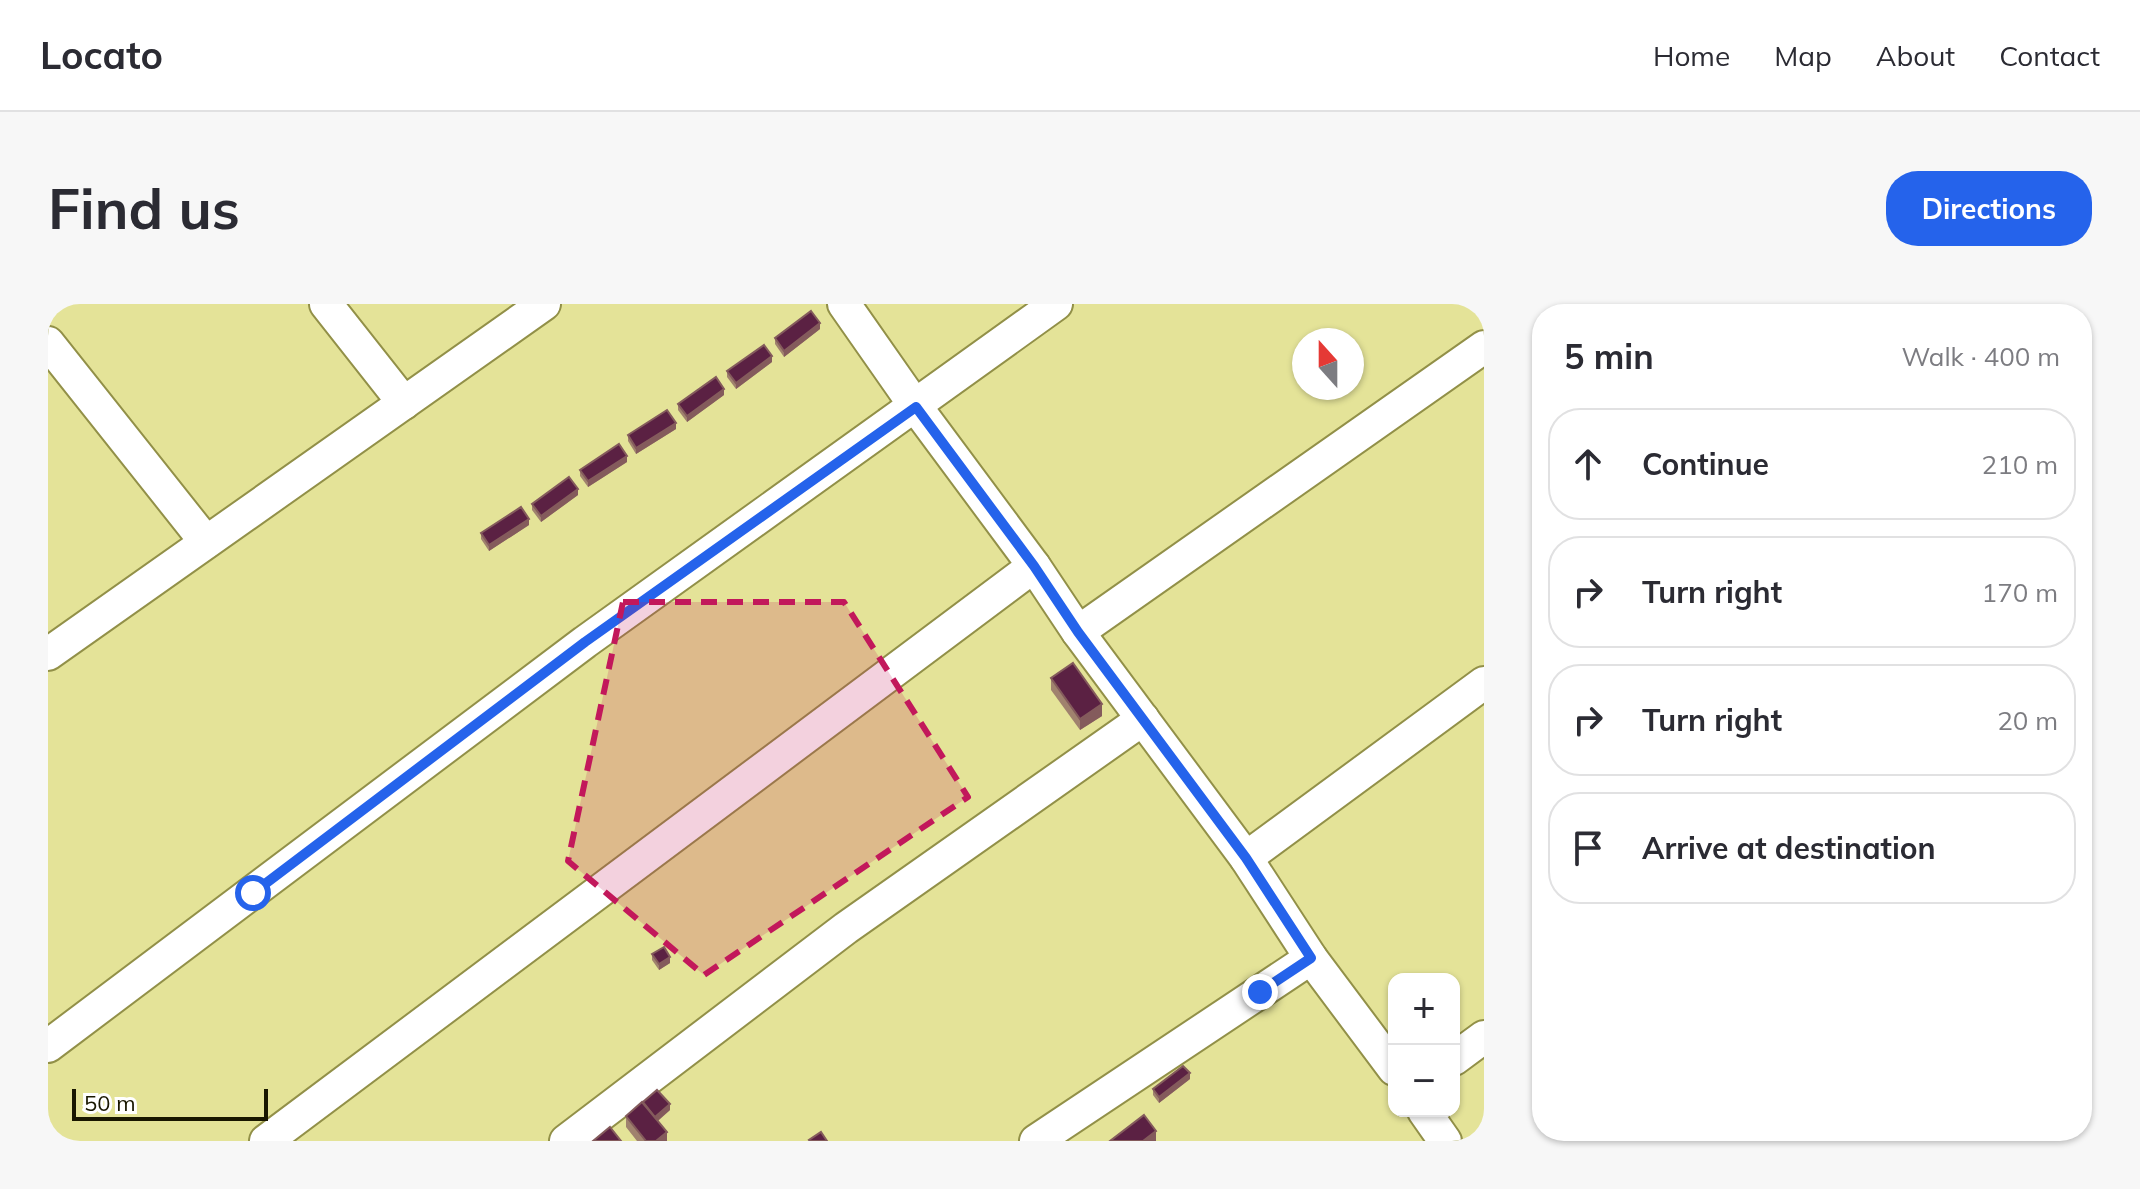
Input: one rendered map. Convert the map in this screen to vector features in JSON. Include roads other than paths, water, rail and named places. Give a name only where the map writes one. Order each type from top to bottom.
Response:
[{"type":"street","points":[[326,304],[404,403]]},
{"type":"street","points":[[48,654],[544,304]]},
{"type":"street","points":[[844,304],[1034,566],[1078,632],[1246,858],[1311,958],[1388,1061]]},
{"type":"street","points":[[48,1046],[585,642],[1056,304]]},
{"type":"street","points":[[48,343],[206,542]]},
{"type":"street","points":[[1078,632],[1484,347]]},
{"type":"street","points":[[266,1141],[1034,566]]},
{"type":"street","points":[[1246,858],[1484,683]]},
{"type":"street","points":[[566,1141],[846,928],[1143,719]]},
{"type":"street","points":[[1036,1141],[1311,958]]},
{"type":"street","points":[[1460,1055],[1484,1037]]},
{"type":"street","points":[[1428,1117],[1445,1141]]}]
